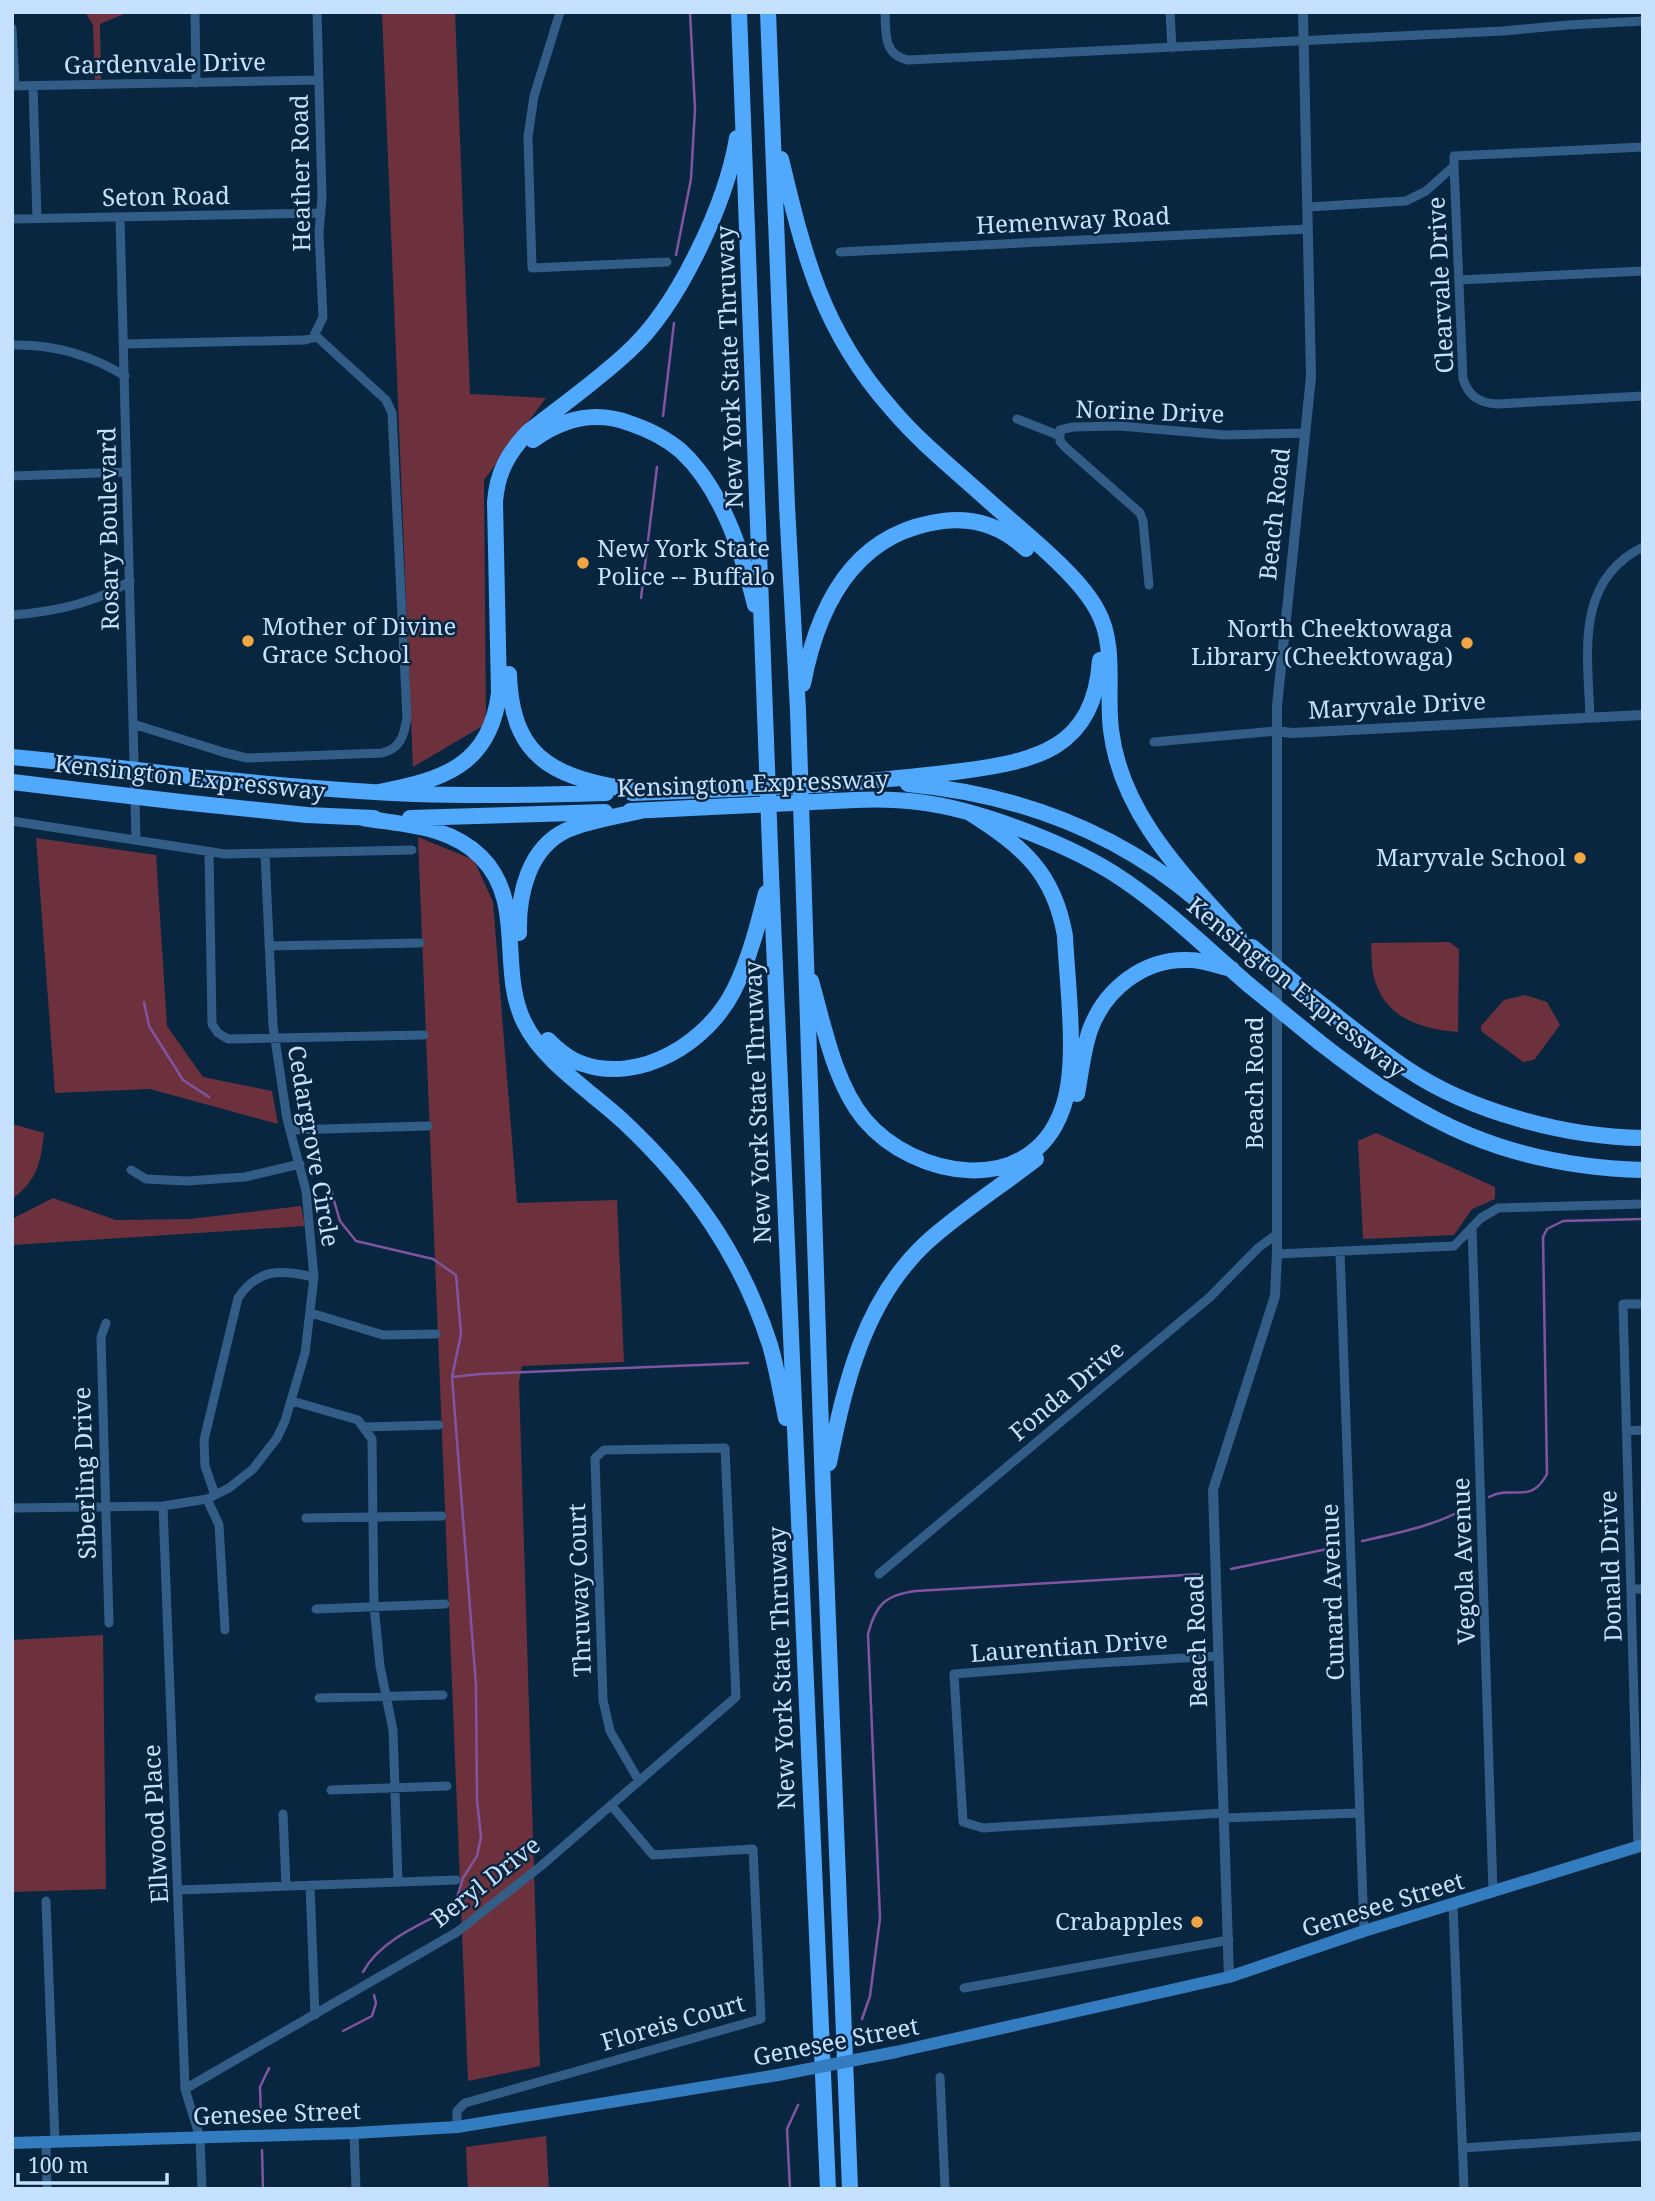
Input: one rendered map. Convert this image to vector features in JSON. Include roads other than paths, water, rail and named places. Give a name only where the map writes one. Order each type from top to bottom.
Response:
[{"type":"highway","name":"New York State Thruway","points":[[739,12],[771,875],[828,2189]]},
{"type":"highway","name":"New York State Thruway","points":[[768,12],[787,506],[798,710],[804,960],[850,2189]]},
{"type":"highway","points":[[379,792],[420,784],[451,771],[465,761],[487,735],[493,723],[499,693],[495,502],[500,473],[515,446],[528,432],[629,351],[650,328],[688,271],[723,193],[733,163],[742,86]]},
{"type":"highway","points":[[773,126],[809,268],[833,325],[862,371],[891,409],[1088,596],[1098,612],[1108,646],[1111,730],[1125,789],[1161,847],[1246,942]]},
{"type":"highway","points":[[641,792],[593,784],[558,770],[538,756],[524,740],[518,725],[511,705],[509,687],[502,505],[509,473],[522,452],[547,430],[562,423],[593,417],[621,420],[641,427],[680,450],[707,483],[727,521],[751,586],[764,636]]},
{"type":"highway","points":[[798,710],[808,655],[825,609],[838,586],[870,550],[892,535],[913,527],[951,520],[997,528],[1015,539],[1087,610],[1100,646],[1099,675],[1086,713],[1062,742],[1032,758],[1009,765],[841,783]]},
{"type":"highway","name":"Kensington Expressway","points":[[12,757],[379,792],[496,796],[841,783],[903,784],[1001,799],[1086,828],[1126,849],[1161,873],[1308,994],[1408,1070],[1464,1099],[1496,1111],[1556,1127],[1614,1137],[1643,1138]]},
{"type":"highway","name":"Kensington Expressway","points":[[12,782],[307,815],[363,818],[462,817],[875,799],[920,802],[970,813],[1077,853],[1114,874],[1152,902],[1319,1042],[1404,1103],[1460,1132],[1510,1151],[1571,1164],[1643,1170]]},
{"type":"highway","points":[[641,810],[565,831],[540,854],[529,870],[523,887],[519,917],[520,980],[523,996],[529,1012],[548,1040],[581,1064],[617,1070],[638,1067],[672,1053],[706,1027],[734,990],[759,920],[771,875]]},
{"type":"highway","points":[[804,960],[842,1080],[864,1118],[890,1143],[930,1165],[972,1171],[1013,1163],[1038,1147],[1062,1112],[1070,1077],[1066,949],[1061,915],[1054,895],[1034,861],[1003,833],[970,813]]},
{"type":"highway","points":[[363,818],[434,829],[449,834],[471,848],[490,867],[506,903],[512,979],[519,1012],[525,1024],[551,1057],[663,1159],[706,1212],[750,1292],[770,1345],[795,1458]]},
{"type":"highway","points":[[823,1491],[846,1385],[871,1318],[884,1293],[925,1244],[1037,1158],[1053,1142],[1071,1112],[1089,1032],[1107,999],[1117,988],[1145,968],[1168,961],[1190,960],[1232,969]]},
{"type":"main road","name":"Genesee Street","points":[[12,2143],[354,2133],[457,2127],[778,2075],[896,2052],[1229,1977],[1364,1931],[1641,1846]]},
{"type":"street","points":[[195,12],[196,83]]},
{"type":"street","name":"Heather Road","points":[[316,333],[323,317],[319,232],[321,213],[317,12]]},
{"type":"street","points":[[560,12],[534,96],[527,137],[532,268],[667,262]]},
{"type":"street","points":[[885,12],[886,42],[889,49],[901,59],[1172,48],[1643,21]]},
{"type":"street","points":[[1170,12],[1172,48]]},
{"type":"street","name":"Beach Road","points":[[1229,1977],[1213,1490],[1275,1296],[1276,731],[1311,377],[1303,12]]},
{"type":"street","points":[[12,28],[13,86]]},
{"type":"street","name":"Gardenvale Drive","points":[[13,86],[319,80]]},
{"type":"street","points":[[33,86],[37,218]]},
{"type":"street","points":[[1307,207],[1406,201],[1426,191],[1454,166],[1454,156],[1643,147]]},
{"type":"street","name":"Clearvale Drive","points":[[1454,166],[1465,387],[1476,399],[1497,404],[1643,396]]},
{"type":"street","name":"Seton Road","points":[[12,219],[321,213]]},
{"type":"street","name":"Rosary Boulevard","points":[[120,217],[136,840]]},
{"type":"street","name":"Hemenway Road","points":[[840,252],[1308,229]]},
{"type":"street","points":[[1459,280],[1643,271]]},
{"type":"street","points":[[124,344],[305,340],[313,338],[316,333],[386,400],[392,413],[407,717],[400,742],[393,750],[382,753],[247,758],[133,724]]},
{"type":"street","points":[[12,345],[38,345],[73,352],[94,359],[125,376]]},
{"type":"street","points":[[1017,419],[1058,435]]},
{"type":"street","name":"Norine Drive","points":[[1149,585],[1140,513],[1065,447],[1058,435],[1060,430],[1084,426],[1225,435],[1305,433]]},
{"type":"street","points":[[12,476],[127,472]]},
{"type":"street","points":[[1590,717],[1587,628],[1591,611],[1601,587],[1614,569],[1643,547]]},
{"type":"street","points":[[12,615],[51,611],[80,604],[130,581]]},
{"type":"street","name":"Maryvale Drive","points":[[1154,742],[1276,731],[1292,733],[1643,715]]},
{"type":"street","points":[[12,821],[225,854],[412,849]]},
{"type":"street","points":[[209,852],[212,1024],[218,1033],[228,1039],[424,1035]]},
{"type":"street","name":"Cedargrove Circle","points":[[12,1508],[163,1506],[211,1497],[242,1479],[265,1455],[277,1438],[292,1401],[305,1353],[314,1277],[306,1191],[290,1130],[275,1037],[265,854]]},
{"type":"street","points":[[269,946],[420,943]]},
{"type":"street","points":[[290,1130],[428,1126]]},
{"type":"street","points":[[131,1170],[146,1178],[187,1181],[244,1177],[300,1164]]},
{"type":"street","points":[[1277,1254],[1454,1246],[1481,1218],[1498,1209],[1643,1204]]},
{"type":"street","name":"Vegola Avenue","points":[[1472,1227],[1493,1893]]},
{"type":"street","name":"Fonda Drive","points":[[878,1574],[1210,1297],[1258,1248],[1277,1234]]},
{"type":"street","name":"Cunard Avenue","points":[[1340,1251],[1364,1931]]},
{"type":"street","points":[[225,1630],[219,1525],[205,1466],[204,1440],[238,1298],[249,1282],[263,1275],[284,1271],[314,1277]]},
{"type":"street","name":"Donald Drive","points":[[1641,1846],[1623,1304],[1643,1304]]},
{"type":"street","points":[[311,1313],[383,1335],[436,1334]]},
{"type":"street","name":"Siberling Drive","points":[[106,1324],[101,1337],[109,1623]]},
{"type":"street","points":[[292,1401],[358,1420],[372,1438],[374,1606],[380,1666],[393,1730],[398,1882]]},
{"type":"street","points":[[363,1427],[439,1425]]},
{"type":"street","points":[[1626,1431],[1643,1430]]},
{"type":"street","name":"Beryl Drive","points":[[185,2089],[457,1932],[492,1906],[736,1697],[724,1448],[662,1450]]},
{"type":"street","name":"Thruway Court","points":[[639,1782],[611,1731],[603,1700],[595,1458],[604,1450],[662,1450]]},
{"type":"street","name":"Ellwood Place","points":[[163,1506],[185,2089],[201,2138],[202,2189]]},
{"type":"street","points":[[306,1518],[442,1516]]},
{"type":"street","points":[[1631,1589],[1643,1589]]},
{"type":"street","points":[[316,1609],[445,1604]]},
{"type":"street","name":"Laurentian Drive","points":[[1219,1656],[954,1674],[963,1822],[983,1828],[1224,1816]]},
{"type":"street","points":[[319,1699],[443,1695]]},
{"type":"street","points":[[331,1790],[447,1786]]},
{"type":"street","name":"Floreis Court","points":[[457,2127],[457,2111],[465,2103],[761,2018],[753,1849],[653,1855],[611,1805]]},
{"type":"street","points":[[1224,1816],[1359,1813]]},
{"type":"street","points":[[283,1814],[286,1886]]},
{"type":"street","points":[[178,1890],[456,1880]]},
{"type":"street","points":[[310,1885],[315,2015]]},
{"type":"street","points":[[46,1900],[50,2142],[47,2189]]},
{"type":"street","points":[[1453,1905],[1464,2189]]},
{"type":"street","points":[[964,1988],[1229,1940]]},
{"type":"street","points":[[940,2077],[945,2189]]},
{"type":"street","points":[[354,2133],[356,2189]]},
{"type":"street","points":[[1463,2148],[1643,2136]]},
{"type":"waterway","points":[[676,255],[691,179],[695,109],[690,12]]},
{"type":"waterway","points":[[663,416],[674,323]]},
{"type":"waterway","points":[[641,598],[657,467]]},
{"type":"waterway","points":[[144,1002],[149,1026],[183,1080],[209,1097]]},
{"type":"waterway","points":[[330,1187],[340,1221],[356,1241],[433,1259],[456,1275],[461,1334],[452,1377],[476,1685],[477,1800],[481,1837],[477,1856],[463,1878],[454,1907],[391,1942],[363,1972]]},
{"type":"waterway","points":[[1489,1497],[1506,1492],[1528,1492],[1541,1484],[1547,1474],[1543,1237],[1547,1229],[1563,1221],[1643,1219]]},
{"type":"waterway","points":[[452,1377],[748,1363]]},
{"type":"waterway","points":[[1362,1541],[1429,1524],[1468,1507]]},
{"type":"waterway","points":[[1231,1569],[1337,1547]]},
{"type":"waterway","points":[[862,2019],[870,1996],[880,1918],[868,1634],[879,1608],[889,1598],[916,1591],[1203,1574]]},
{"type":"waterway","points":[[343,2031],[372,2016],[376,2003],[374,1995]]},
{"type":"waterway","points":[[261,2119],[260,2087],[269,2068],[268,2071]]},
{"type":"waterway","points":[[790,2189],[787,2129],[798,2105]]},
{"type":"waterway","points":[[262,2150],[263,2189]]},
{"type":"place","name":"New York State Police -- Buffalo","points":[[583,563]]},
{"type":"place","name":"Mother of Divine Grace School","points":[[248,641]]},
{"type":"place","name":"North Cheektowaga Library (Cheektowaga)","points":[[1467,643]]},
{"type":"place","name":"Maryvale School","points":[[1580,858]]},
{"type":"place","name":"Crabapples","points":[[1197,1922]]}]
